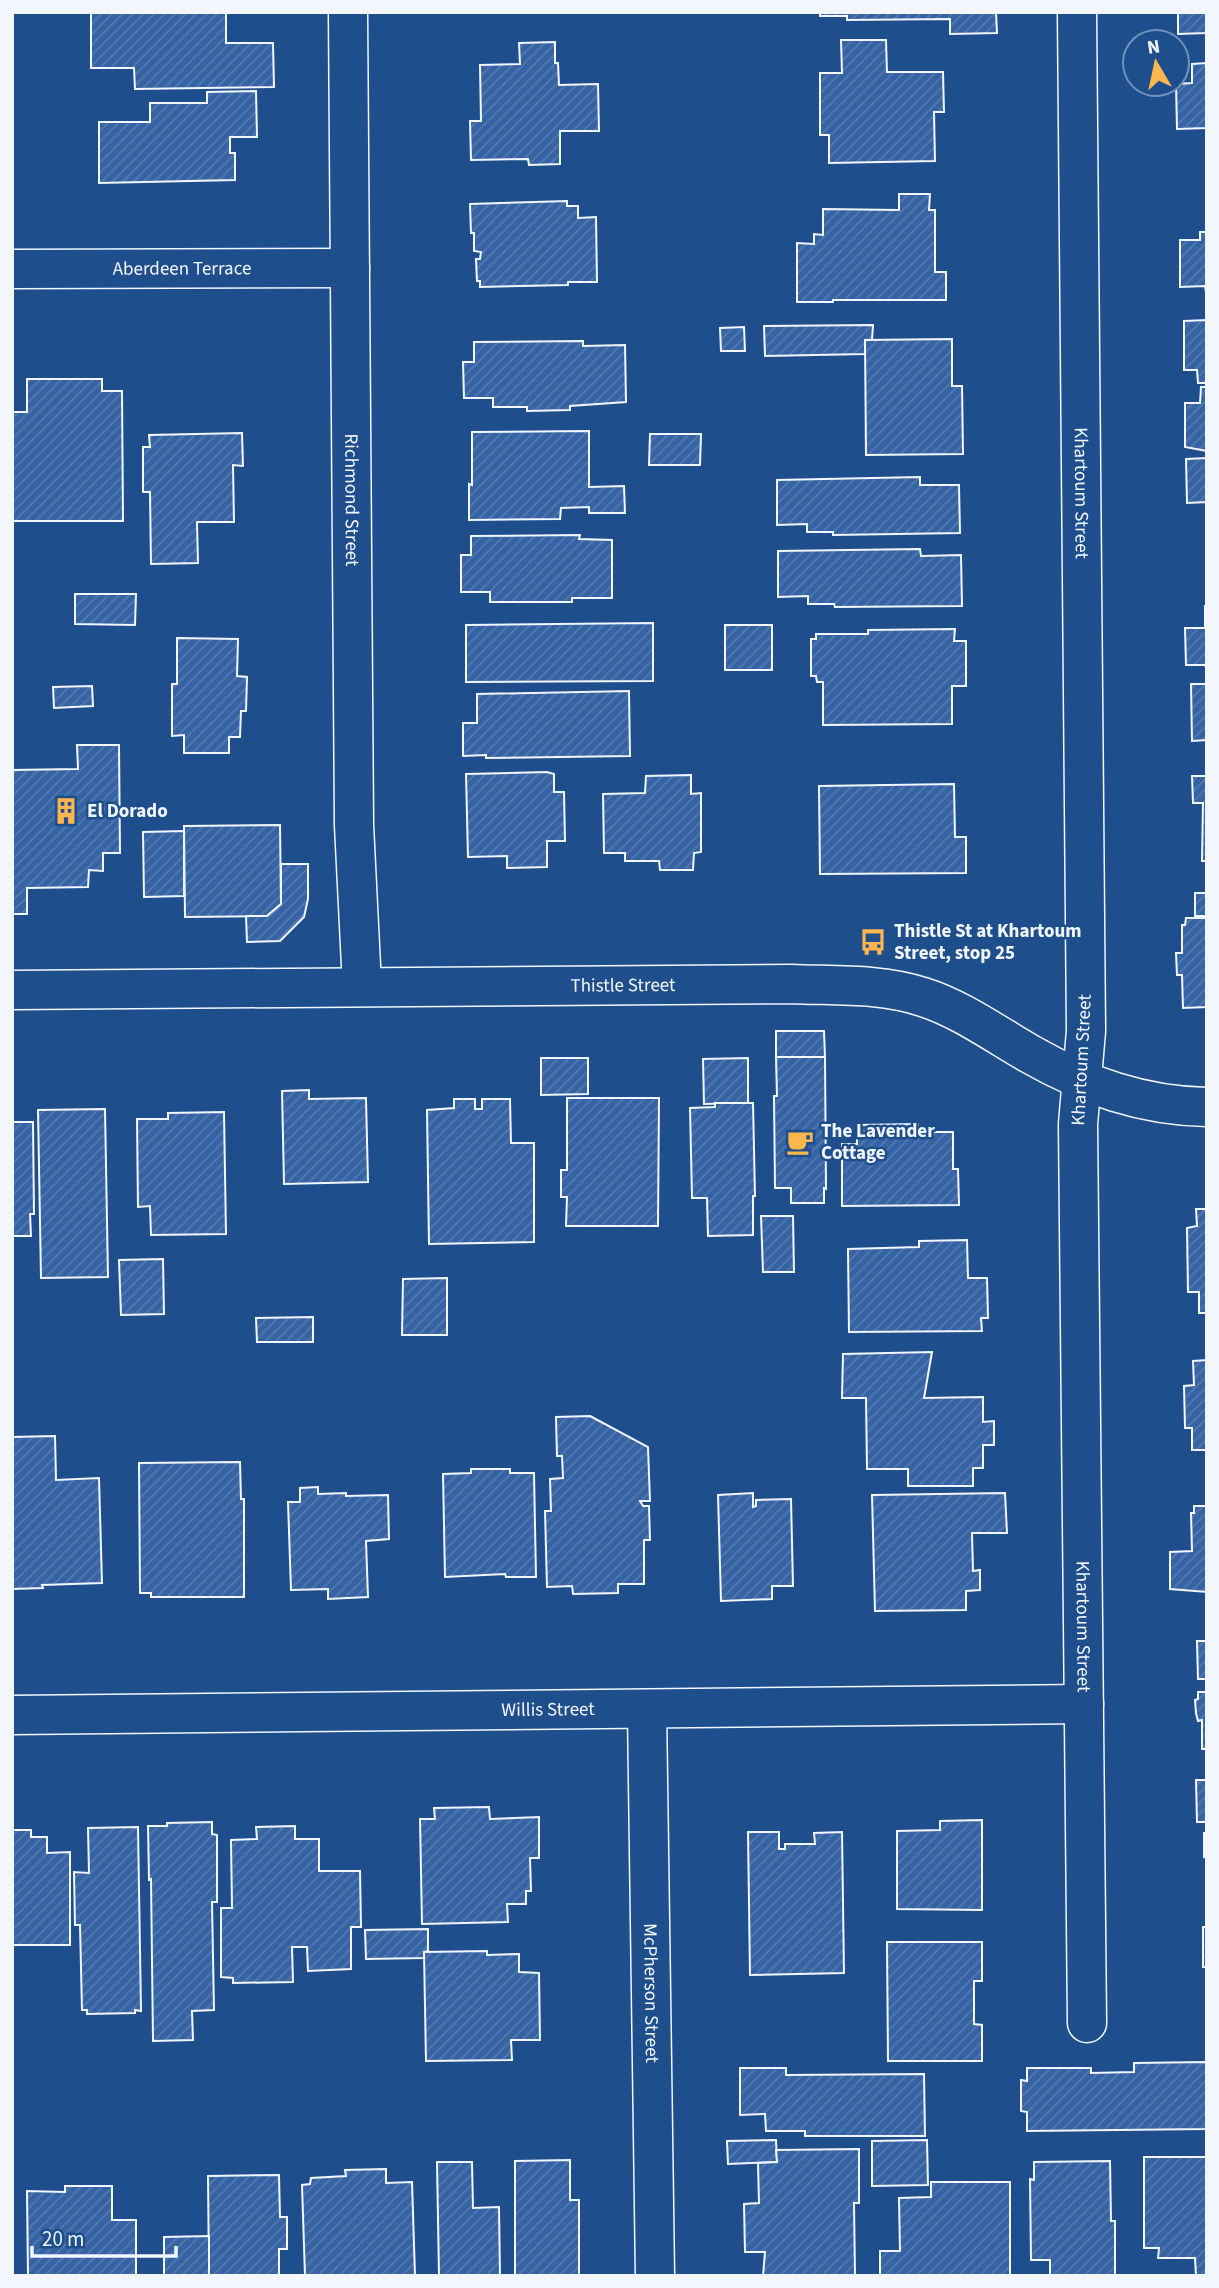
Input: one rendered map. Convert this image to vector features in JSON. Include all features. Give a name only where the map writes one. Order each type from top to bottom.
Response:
[{"type":"street","name":"Richmond Street","points":[[348,12],[354,825],[362,986]]},
{"type":"street","name":"Khartoum Street","points":[[1077,12],[1086,1017],[1078,1124],[1087,2023]]},
{"type":"street","name":"Aberdeen Terrace","points":[[12,269],[351,268]]},
{"type":"street","name":"Thistle Street","points":[[12,990],[791,984],[899,990],[955,1010],[1032,1056],[1082,1081],[1114,1093],[1149,1101],[1207,1107]]},
{"type":"street","name":"Willis Street","points":[[12,1715],[1084,1704]]},
{"type":"street","name":"McPherson Street","points":[[647,1709],[655,2276]]},
{"type":"building","points":[[91,12],[226,12],[226,43],[273,43],[274,87],[135,89],[134,68],[91,68]]},
{"type":"building","points":[[820,12],[996,12],[997,33],[950,34],[950,19],[847,20],[847,16],[820,16]]},
{"type":"building","points":[[1178,12],[1207,12],[1207,33],[1191,34],[1191,28],[1178,28]]},
{"type":"building","points":[[841,40],[886,40],[887,72],[943,72],[944,112],[934,112],[935,161],[829,163],[829,135],[820,135],[820,73],[842,73]]},
{"type":"building","points":[[555,42],[559,85],[598,84],[599,131],[560,131],[560,164],[529,165],[528,159],[471,160],[470,121],[481,121],[480,65],[520,64],[519,43]]},
{"type":"building","points":[[1207,63],[1207,128],[1177,129],[1176,98],[1191,98],[1192,64]]},
{"type":"building","points":[[256,91],[257,137],[230,137],[230,153],[235,153],[235,180],[99,183],[99,122],[150,122],[150,103],[207,103],[207,92]]},
{"type":"building","points":[[899,194],[930,194],[929,210],[935,210],[935,272],[946,272],[946,300],[797,302],[797,243],[814,244],[814,234],[823,235],[823,209],[899,210]]},
{"type":"building","points":[[567,201],[567,206],[578,206],[578,218],[596,217],[597,282],[480,287],[480,281],[477,281],[476,259],[480,259],[481,252],[474,251],[470,204]]},
{"type":"building","points":[[1200,232],[1207,232],[1207,298],[1205,286],[1180,287],[1180,240],[1200,240]]},
{"type":"building","points":[[1207,320],[1207,383],[1198,383],[1197,370],[1184,370],[1184,321]]},
{"type":"building","points":[[873,325],[872,340],[865,340],[865,354],[765,356],[764,326]]},
{"type":"building","points":[[744,327],[745,351],[721,351],[720,328]]},
{"type":"building","points":[[952,339],[952,386],[962,386],[963,454],[866,455],[865,340]]},
{"type":"building","points":[[583,341],[583,346],[625,345],[626,402],[570,406],[570,410],[527,411],[527,407],[493,407],[493,398],[464,398],[463,362],[474,362],[474,342]]},
{"type":"building","points":[[27,379],[102,379],[102,391],[122,391],[123,521],[12,521],[12,412],[27,412]]},
{"type":"building","points":[[1201,387],[1207,387],[1207,451],[1185,447],[1185,403],[1200,403]]},
{"type":"building","points":[[589,431],[589,487],[624,486],[625,513],[589,513],[589,507],[561,508],[560,519],[469,520],[472,432]]},
{"type":"building","points":[[242,433],[243,466],[233,465],[234,522],[197,522],[198,563],[151,564],[150,492],[143,492],[143,447],[150,447],[149,435]]},
{"type":"building","points":[[650,434],[701,434],[700,465],[649,465]]},
{"type":"building","points":[[1207,458],[1207,502],[1187,503],[1186,459]]},
{"type":"building","points":[[920,477],[920,485],[959,485],[960,533],[833,535],[833,532],[807,532],[807,524],[777,525],[777,480]]},
{"type":"building","points":[[580,535],[579,539],[612,540],[612,598],[572,598],[572,602],[490,602],[490,592],[461,592],[461,555],[471,555],[471,536]]},
{"type":"building","points":[[920,549],[921,556],[961,555],[962,606],[835,607],[834,604],[808,604],[808,596],[778,597],[778,551]]},
{"type":"building","points":[[75,594],[136,594],[135,625],[75,624]]},
{"type":"building","points":[[1205,606],[1207,669],[1205,665],[1186,665],[1185,628],[1205,628]]},
{"type":"building","points":[[653,623],[653,681],[466,682],[466,625]]},
{"type":"building","points":[[725,625],[772,625],[772,670],[725,670]]},
{"type":"building","points":[[955,629],[954,641],[966,641],[966,686],[952,686],[952,724],[823,725],[823,682],[817,682],[816,676],[811,676],[811,639],[816,639],[816,634],[868,634],[868,630]]},
{"type":"building","points":[[177,638],[238,639],[237,676],[247,677],[246,711],[241,711],[240,737],[229,737],[229,753],[184,753],[184,735],[172,736],[172,684],[177,684]]},
{"type":"building","points":[[1191,684],[1207,684],[1207,740],[1192,741]]},
{"type":"building","points":[[92,686],[93,706],[54,708],[53,687]]},
{"type":"building","points":[[629,691],[630,756],[463,756],[463,723],[477,723],[477,694]]},
{"type":"building","name":"El Dorado","points":[[77,745],[119,745],[120,853],[103,853],[103,871],[89,870],[88,887],[27,888],[27,914],[12,914],[12,770],[78,769]]},
{"type":"building","points":[[466,774],[554,774],[554,792],[564,792],[565,841],[547,841],[547,867],[507,868],[507,856],[468,857]]},
{"type":"building","points":[[691,775],[691,794],[701,793],[701,852],[694,853],[693,870],[660,870],[659,861],[625,861],[625,853],[604,853],[603,794],[645,793],[646,776]]},
{"type":"building","points":[[1192,776],[1207,776],[1207,861],[1202,861],[1203,803],[1193,803]]},
{"type":"building","points":[[954,784],[955,837],[966,837],[966,873],[820,874],[819,786]]},
{"type":"building","points":[[280,825],[281,904],[267,916],[185,917],[184,826]]},
{"type":"building","points":[[184,831],[184,896],[144,897],[143,832]]},
{"type":"building","points":[[281,864],[308,864],[308,899],[304,917],[280,941],[247,942],[246,916],[267,916],[281,904]]},
{"type":"building","points":[[1195,893],[1207,893],[1207,916],[1195,916]]},
{"type":"building","points":[[1186,918],[1207,918],[1207,1007],[1183,1008],[1182,975],[1177,975],[1176,953],[1182,953],[1182,925],[1185,925]]},
{"type":"building","points":[[776,1031],[824,1031],[825,1057],[776,1057]]},
{"type":"building","name":"The Lavender Cottage","points":[[776,1057],[825,1057],[824,1203],[791,1203],[791,1188],[775,1188]]},
{"type":"building","points":[[541,1058],[588,1058],[588,1094],[541,1095]]},
{"type":"building","points":[[748,1058],[748,1103],[704,1104],[703,1059]]},
{"type":"building","points":[[309,1090],[309,1099],[366,1098],[368,1182],[284,1184],[282,1091]]},
{"type":"building","points":[[567,1098],[659,1098],[658,1226],[566,1226],[567,1197],[561,1197],[561,1170],[567,1170]]},
{"type":"building","points":[[454,1099],[475,1099],[475,1109],[482,1109],[482,1099],[510,1099],[511,1143],[534,1143],[534,1242],[429,1244],[427,1110],[454,1108]]},
{"type":"building","points":[[715,1103],[753,1103],[753,1235],[708,1236],[707,1198],[692,1198],[690,1108],[715,1107]]},
{"type":"building","points":[[105,1109],[108,1277],[41,1278],[38,1110]]},
{"type":"building","points":[[224,1112],[226,1234],[151,1235],[150,1206],[138,1207],[137,1119],[168,1119],[168,1113]]},
{"type":"building","points":[[12,1122],[33,1122],[34,1214],[30,1214],[31,1236],[12,1236]]},
{"type":"building","points":[[918,1124],[918,1132],[953,1132],[953,1169],[958,1169],[959,1205],[842,1206],[842,1144],[857,1144],[857,1125]]},
{"type":"building","points":[[1196,1209],[1207,1209],[1207,1313],[1199,1313],[1199,1292],[1188,1292],[1187,1228],[1197,1226]]},
{"type":"building","points":[[761,1216],[793,1216],[794,1272],[763,1272]]},
{"type":"building","points":[[967,1240],[968,1278],[987,1278],[988,1318],[981,1318],[982,1331],[849,1332],[848,1249],[919,1247],[919,1241]]},
{"type":"building","points":[[163,1259],[164,1314],[121,1315],[119,1260]]},
{"type":"building","points":[[447,1278],[447,1335],[402,1335],[403,1279]]},
{"type":"building","points":[[313,1317],[313,1342],[257,1342],[256,1318]]},
{"type":"building","points":[[932,1352],[924,1398],[983,1397],[983,1422],[994,1421],[994,1445],[983,1445],[983,1468],[973,1468],[973,1486],[908,1486],[908,1469],[867,1469],[866,1398],[842,1398],[843,1354]]},
{"type":"building","points":[[1207,1360],[1207,1450],[1192,1450],[1192,1428],[1185,1428],[1184,1386],[1194,1385],[1193,1361]]},
{"type":"building","points":[[590,1416],[648,1447],[650,1501],[640,1501],[643,1506],[649,1506],[650,1540],[644,1540],[644,1584],[618,1584],[618,1593],[573,1594],[572,1586],[547,1587],[545,1511],[551,1511],[550,1479],[563,1478],[562,1456],[557,1456],[556,1417]]},
{"type":"building","points":[[55,1436],[56,1480],[99,1478],[102,1583],[12,1589],[12,1437]]},
{"type":"building","points":[[240,1462],[241,1499],[244,1499],[244,1597],[151,1597],[151,1593],[140,1593],[139,1463]]},
{"type":"building","points":[[471,1469],[510,1469],[510,1473],[534,1473],[536,1577],[506,1577],[505,1574],[445,1577],[443,1474],[471,1473]]},
{"type":"building","points":[[318,1487],[318,1494],[388,1495],[389,1539],[366,1541],[368,1597],[328,1599],[328,1589],[291,1590],[288,1502],[300,1502],[300,1488]]},
{"type":"building","points":[[753,1493],[753,1507],[756,1506],[756,1500],[791,1499],[793,1586],[772,1586],[772,1599],[721,1601],[718,1495]]},
{"type":"building","points":[[1005,1493],[1007,1533],[972,1533],[973,1571],[980,1570],[980,1590],[966,1591],[966,1610],[875,1611],[872,1495]]},
{"type":"building","points":[[1194,1506],[1207,1506],[1207,1592],[1170,1589],[1170,1552],[1192,1551],[1191,1513],[1194,1513]]},
{"type":"building","points":[[1197,1641],[1207,1641],[1207,1679],[1198,1679]]},
{"type":"building","points":[[1198,1692],[1207,1692],[1207,1749],[1202,1749],[1202,1720],[1198,1721],[1196,1713],[1195,1700],[1198,1699]]},
{"type":"building","points":[[1196,1780],[1207,1780],[1207,1822],[1197,1822]]},
{"type":"building","points":[[489,1807],[490,1819],[539,1817],[539,1858],[530,1858],[531,1891],[526,1891],[526,1904],[507,1904],[508,1922],[422,1924],[420,1819],[435,1819],[434,1808]]},
{"type":"building","points":[[982,1820],[982,1910],[897,1909],[897,1831],[940,1830],[940,1821]]},
{"type":"building","points":[[212,1822],[212,1834],[217,1835],[217,1902],[212,1902],[214,2010],[192,2011],[193,2040],[153,2041],[148,1826]]},
{"type":"building","points":[[295,1826],[295,1839],[319,1839],[319,1871],[360,1871],[361,1927],[351,1927],[351,1969],[308,1971],[307,1947],[292,1947],[293,1982],[233,1983],[233,1978],[221,1977],[221,1908],[232,1908],[231,1840],[257,1839],[256,1827]]},
{"type":"building","points":[[138,1827],[141,2011],[87,2014],[87,2010],[82,2010],[80,1925],[75,1925],[74,1872],[89,1873],[88,1828]]},
{"type":"building","points":[[12,1830],[31,1830],[31,1837],[47,1837],[47,1853],[70,1852],[70,1945],[12,1945]]},
{"type":"building","points":[[748,1832],[779,1832],[779,1849],[785,1849],[785,1844],[815,1844],[814,1833],[842,1832],[844,1973],[750,1975]]},
{"type":"building","points":[[1204,1833],[1207,1833],[1207,1856],[1204,1857]]},
{"type":"building","points":[[1203,1927],[1207,1927],[1207,1967],[1203,1967]]},
{"type":"building","points":[[428,1929],[428,1951],[424,1952],[424,1958],[366,1959],[365,1930]]},
{"type":"building","points":[[887,1942],[982,1942],[982,1981],[974,1981],[974,2024],[982,2025],[982,2061],[888,2061]]},
{"type":"building","points":[[487,1951],[487,1955],[519,1954],[519,1972],[539,1973],[540,2040],[511,2040],[512,2060],[426,2061],[424,1952]]},
{"type":"building","points":[[1207,2062],[1207,2129],[1027,2131],[1027,2112],[1021,2111],[1021,2080],[1027,2081],[1027,2068],[1091,2068],[1091,2073],[1134,2072],[1134,2063]]},
{"type":"building","points":[[740,2068],[786,2068],[786,2075],[924,2074],[925,2136],[805,2136],[805,2131],[766,2131],[765,2114],[740,2115]]},
{"type":"building","points":[[776,2140],[777,2162],[728,2164],[727,2141]]},
{"type":"building","points":[[927,2140],[928,2185],[872,2186],[872,2141]]},
{"type":"building","points":[[859,2149],[859,2203],[854,2203],[855,2276],[763,2276],[765,2252],[745,2252],[744,2204],[759,2203],[758,2163],[777,2162],[776,2150]]},
{"type":"building","points":[[1144,2157],[1207,2157],[1207,2276],[1196,2276],[1195,2258],[1158,2258],[1159,2248],[1144,2248]]},
{"type":"building","points":[[570,2160],[570,2200],[579,2200],[579,2276],[515,2276],[515,2161]]},
{"type":"building","points":[[1110,2161],[1111,2221],[1115,2221],[1115,2276],[1050,2276],[1050,2260],[1031,2260],[1030,2179],[1034,2180],[1034,2162]]},
{"type":"building","points":[[437,2162],[472,2162],[473,2208],[499,2207],[500,2276],[439,2276]]},
{"type":"building","points":[[386,2169],[386,2183],[412,2182],[415,2276],[305,2276],[302,2185],[310,2184],[311,2178],[346,2176],[345,2170]]},
{"type":"building","points":[[279,2175],[280,2217],[287,2217],[287,2249],[279,2249],[279,2276],[209,2276],[208,2176]]},
{"type":"building","points":[[931,2182],[1010,2182],[1010,2276],[880,2276],[880,2251],[900,2251],[899,2198],[931,2197]]},
{"type":"building","points":[[65,2186],[112,2186],[112,2220],[136,2220],[136,2276],[28,2276],[27,2191],[65,2192]]},
{"type":"building","points":[[209,2236],[209,2276],[164,2276],[164,2237]]},
{"type":"place","name":"El Dorado","points":[[66,811]]},
{"type":"place","name":"Thistle St at Khartoum Street, stop 25","points":[[873,942]]},
{"type":"place","name":"The Lavender Cottage","points":[[800,1142]]}]
